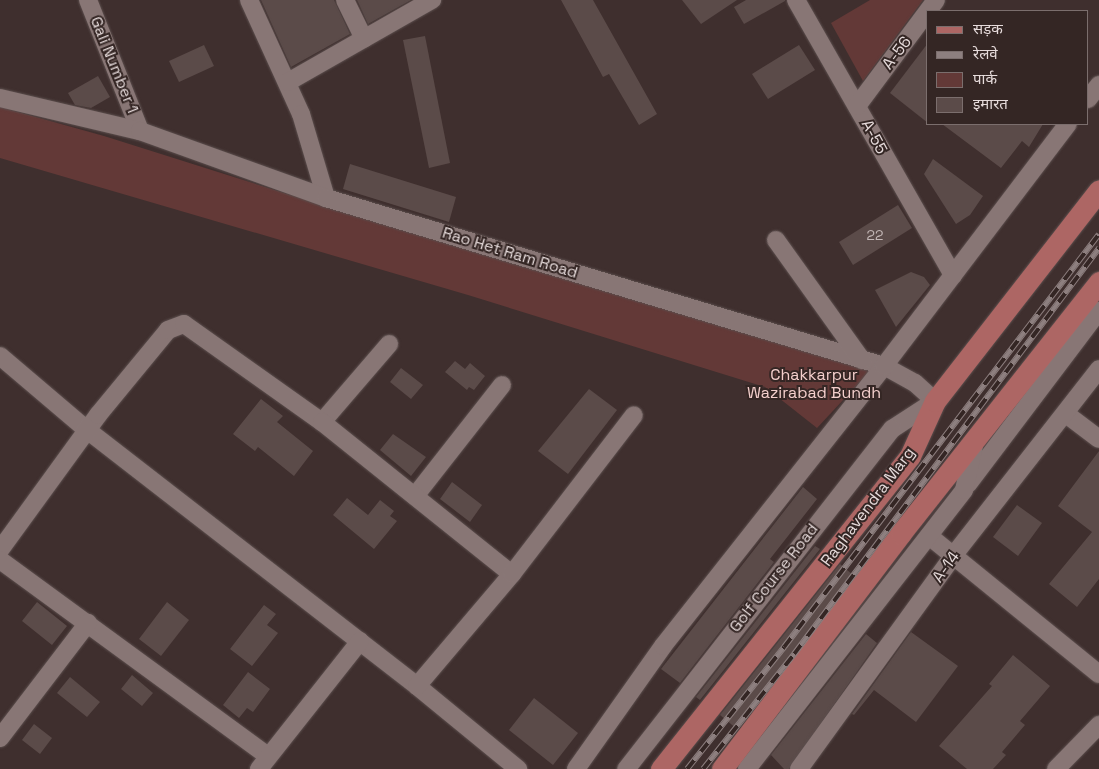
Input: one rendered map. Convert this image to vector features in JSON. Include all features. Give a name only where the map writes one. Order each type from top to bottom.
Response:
[{"type":"main road","name":"Raghavendra Marg","points":[[661,769],[910,456],[935,401],[1099,190]]},
{"type":"main road","points":[[722,769],[1099,282]]},
{"type":"street","points":[[249,0],[288,82],[326,198]]},
{"type":"street","points":[[345,0],[364,39]]},
{"type":"street","points":[[288,82],[432,0]]},
{"type":"street","name":"A-55","points":[[796,0],[953,275]]},
{"type":"street","name":"Gali Number 1","points":[[95,3],[140,131]]},
{"type":"street","name":"A-56","points":[[857,106],[926,13]]},
{"type":"street","points":[[1089,98],[1099,85]]},
{"type":"street","name":"Rao Het Ram Road","points":[[0,98],[140,131],[326,198],[884,366],[915,383],[935,401]]},
{"type":"street","points":[[576,769],[663,646],[884,366],[1067,125]]},
{"type":"street","points":[[776,240],[862,360]]},
{"type":"street","points":[[747,769],[929,536],[1099,311]]},
{"type":"street","points":[[0,550],[87,430],[168,330],[184,324],[322,422],[512,574]]},
{"type":"street","points":[[322,422],[389,344]]},
{"type":"street","points":[[0,356],[87,430],[360,641],[518,769]]},
{"type":"street","name":"A-14","points":[[799,769],[953,556],[1066,414],[1099,369]]},
{"type":"street","points":[[415,496],[502,385]]},
{"type":"street","name":"Golf Course Road","points":[[626,769],[892,429],[935,401]]},
{"type":"street","points":[[1066,414],[1099,439]]},
{"type":"street","points":[[417,686],[512,574],[634,415]]},
{"type":"street","points":[[964,490],[975,441]]},
{"type":"street","points":[[929,536],[1099,674]]},
{"type":"street","points":[[0,560],[88,623],[263,763],[360,641]]},
{"type":"street","points":[[0,738],[88,623]]},
{"type":"street","points":[[1056,769],[1099,725]]},
{"type":"green space","points":[[870,0],[923,0],[863,81],[831,23]]},
{"type":"green space","name":"Chakkarpur Wazirabad Bundh","points":[[0,107],[104,136],[338,210],[873,368],[817,428],[765,387],[468,295],[0,158]]},
{"type":"building","points":[[261,0],[334,0],[350,34],[291,67]]},
{"type":"building","points":[[357,0],[411,0],[368,24]]},
{"type":"building","points":[[561,0],[593,0],[657,114],[639,125],[609,74],[603,77]]},
{"type":"building","points":[[682,0],[737,0],[701,24]]},
{"type":"building","points":[[746,0],[785,1],[744,24],[734,7]]},
{"type":"building","points":[[425,36],[450,163],[429,168],[403,40]]},
{"type":"building","points":[[204,45],[214,66],[179,82],[169,61]]},
{"type":"building","points":[[799,45],[815,70],[768,99],[752,74]]},
{"type":"building","points":[[926,46],[926,121],[890,93]]},
{"type":"building","points":[[98,76],[110,97],[91,108],[75,105],[68,93]]},
{"type":"building","points":[[943,125],[1042,125],[1029,147],[1022,141],[1001,168]]},
{"type":"building","points":[[933,159],[983,196],[970,215],[956,224],[924,174]]},
{"type":"building","points":[[350,164],[456,197],[449,222],[343,189]]},
{"type":"building","points":[[898,205],[912,228],[853,265],[839,242]]},
{"type":"building","points":[[911,272],[924,277],[930,285],[896,327],[875,290]]},
{"type":"building","points":[[455,361],[465,369],[470,363],[485,376],[474,390],[469,387],[467,390],[445,372]]},
{"type":"building","points":[[401,368],[423,385],[411,399],[390,382]]},
{"type":"building","points":[[589,389],[617,410],[568,474],[538,451]]},
{"type":"building","points":[[261,399],[283,416],[277,422],[313,451],[294,476],[258,447],[255,451],[233,434]]},
{"type":"building","points":[[393,434],[426,457],[411,476],[380,450]]},
{"type":"building","points":[[1099,451],[1099,579],[1077,607],[1049,584],[1092,532],[1058,506]]},
{"type":"building","points":[[452,482],[482,505],[470,522],[440,499]]},
{"type":"building","points":[[803,487],[817,499],[770,559],[774,562],[680,683],[661,669]]},
{"type":"building","points":[[347,498],[368,515],[380,500],[394,511],[390,516],[397,521],[374,549],[333,515]]},
{"type":"building","points":[[1017,505],[1042,523],[1018,556],[993,537]]},
{"type":"building","points":[[815,546],[820,549],[700,700],[696,697]]},
{"type":"building","points":[[840,564],[853,575],[737,729],[720,715]]},
{"type":"building","points":[[37,602],[67,626],[52,645],[22,621]]},
{"type":"building","points":[[167,602],[189,620],[161,656],[139,639]]},
{"type":"building","points":[[264,605],[276,614],[267,625],[278,633],[252,666],[230,649]]},
{"type":"building","points":[[911,632],[958,666],[916,722],[874,690],[854,715],[852,714]]},
{"type":"building","points":[[866,634],[877,643],[789,769],[784,769],[771,755]]},
{"type":"building","points":[[1013,655],[1050,686],[1020,721],[1025,725],[1002,752],[1006,755],[993,769],[967,769],[939,746],[992,686],[989,684]]},
{"type":"building","points":[[248,672],[270,689],[253,712],[247,708],[239,718],[223,705]]},
{"type":"building","points":[[132,675],[153,693],[142,706],[121,689]]},
{"type":"building","points":[[70,677],[100,702],[87,717],[57,693]]},
{"type":"building","points":[[534,698],[578,733],[553,765],[509,730]]},
{"type":"building","points":[[34,724],[52,738],[40,754],[22,740]]},
{"type":"railway","points":[[687,769],[784,647],[1099,234]]},
{"type":"railway","points":[[703,769],[794,654],[1099,248]]}]
